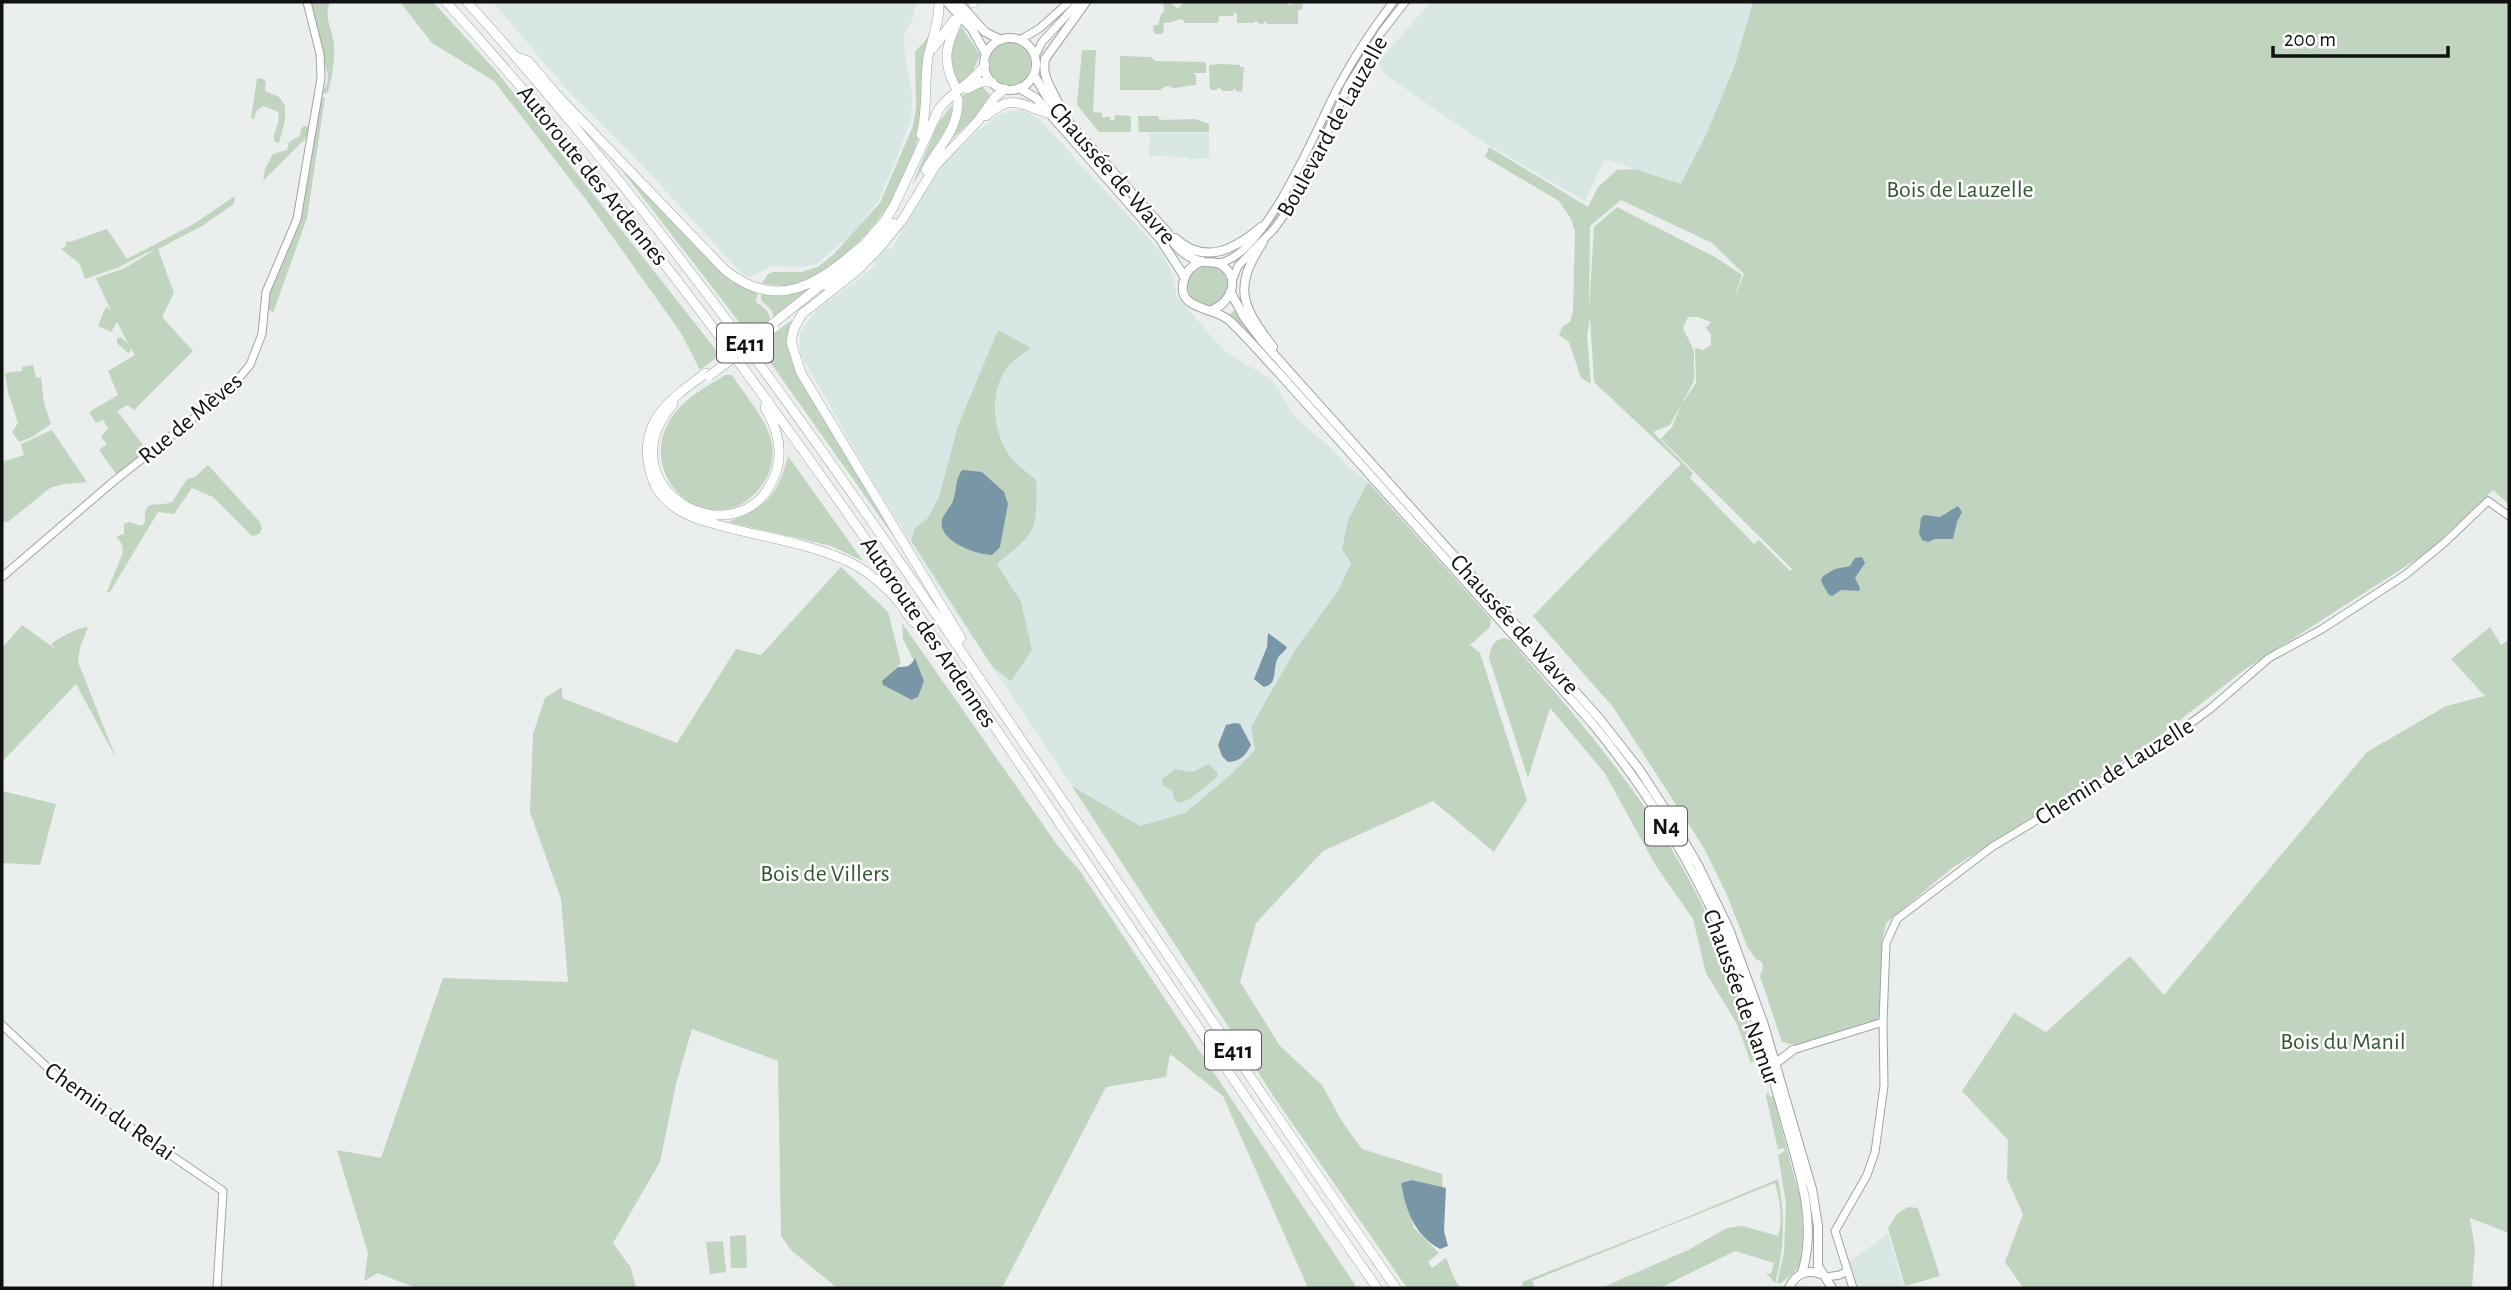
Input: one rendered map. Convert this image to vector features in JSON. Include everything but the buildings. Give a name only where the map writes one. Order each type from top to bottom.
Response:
[{"type":"highway","name":"Autoroute des Ardennes","points":[[446,2],[589,167],[679,281],[768,401],[926,625],[1377,1288]]},
{"type":"highway","name":"Autoroute des Ardennes","points":[[467,2],[602,159],[728,320],[869,515],[1396,1288]]},
{"type":"highway","points":[[910,170],[925,119],[928,59],[939,2]]},
{"type":"highway","points":[[928,59],[936,44],[956,20],[947,45],[946,60],[955,86]]},
{"type":"highway","points":[[516,57],[528,61],[725,270],[746,284],[776,290],[809,285],[830,273],[862,246]]},
{"type":"highway","points":[[772,327],[862,246],[889,214],[932,122],[947,98],[978,74],[985,65]]},
{"type":"highway","points":[[876,241],[898,210],[938,119],[961,93],[975,84],[992,82]]},
{"type":"highway","points":[[956,643],[961,638],[801,373],[791,342],[794,328],[802,314],[858,270],[903,219],[930,171],[1005,89]]},
{"type":"highway","points":[[926,625],[915,623],[883,585],[848,561],[835,555],[696,518],[671,505],[662,496],[652,478],[647,455],[650,431],[668,401],[811,300],[876,241],[896,219],[952,132],[957,118],[958,99]]},
{"type":"highway","points":[[978,121],[1006,103],[1025,103],[1055,115]]},
{"type":"highway","points":[[903,219],[929,164]]},
{"type":"highway","points":[[707,374],[668,411],[658,429],[653,448],[655,469],[660,480],[673,497],[690,510],[710,514],[732,513],[752,505],[769,487],[780,453],[775,428],[765,408],[768,401]]},
{"type":"main road","points":[[947,2],[972,29],[986,54]]},
{"type":"main road","points":[[958,2],[985,32],[1001,40],[1020,40],[1035,56],[1034,75],[1028,83],[1019,88],[1005,89],[992,82],[985,65],[986,54],[1001,40]]},
{"type":"main road","points":[[1055,115],[1058,100],[1045,80],[1045,59],[1086,2]]},
{"type":"main road","name":"Chaussée de Wavre","points":[[1034,75],[1055,115],[1170,251],[1184,276]]},
{"type":"main road","name":"Chaussée de Wavre","points":[[1019,88],[1031,94],[1055,115],[1167,232],[1183,253],[1202,261],[1217,262]]},
{"type":"main road","points":[[1167,232],[1196,250],[1214,252],[1233,248],[1261,228]]},
{"type":"main road","points":[[1263,242],[1246,270],[1245,299],[1252,316],[1287,363],[1290,373]]},
{"type":"main road","name":"Chaussée de Wavre","points":[[1202,261],[1195,264],[1184,276],[1182,284],[1186,299],[1198,309],[1212,310],[1231,321],[1499,618]]},
{"type":"main road","points":[[1212,310],[1220,307],[1231,293],[1232,281],[1226,270],[1217,262]]},
{"type":"main road","name":"Chaussée de Wavre","points":[[1231,293],[1254,331],[1290,373],[1585,701],[1626,751],[1667,812],[1706,879],[1751,986]]},
{"type":"main road","name":"Chaussée de Namur","points":[[1499,618],[1592,723],[1634,777],[1686,860],[1720,929],[1755,1021],[1802,1186],[1808,1227],[1802,1273]]},
{"type":"main road","name":"Chaussée de Namur","points":[[1751,986],[1772,1049],[1815,1202],[1818,1226],[1817,1261],[1834,1288]]},
{"type":"main road","points":[[1772,1049],[1793,1051]]},
{"type":"main road","points":[[1776,1063],[1793,1051]]},
{"type":"main road","points":[[1789,1288],[1802,1273],[1824,1276]]},
{"type":"street","name":"Rue de Mèves","points":[[2,578],[114,481],[227,392],[250,365],[262,334],[265,292],[297,219],[321,78],[320,54],[307,2]]},
{"type":"street","points":[[1020,40],[1040,28],[1069,2]]},
{"type":"street","points":[[1035,56],[1042,42],[1079,2]]},
{"type":"street","name":"Boulevard de Lauzelle","points":[[1217,262],[1233,258],[1261,228],[1297,174],[1322,117],[1353,60],[1393,2]]},
{"type":"street","name":"Boulevard de Lauzelle","points":[[1232,281],[1239,265],[1263,242],[1300,193],[1355,74],[1405,2]]},
{"type":"street","points":[[1353,60],[1355,74]]},
{"type":"street","name":"Chemin de Lauzelle","points":[[1853,1288],[1835,1231],[1867,1175],[1875,1152],[1884,1086],[1886,943],[1897,919],[1992,847],[2161,745],[2210,709],[2269,659],[2322,629],[2405,575],[2444,543],[2488,500],[2509,516]]},
{"type":"street","points":[[1793,1051],[1883,1022]]},
{"type":"street","name":"Chemin du Relai","points":[[2,1025],[60,1079],[223,1191],[217,1288]]},
{"type":"street","points":[[1824,1276],[1840,1275],[1847,1270]]},
{"type":"street","points":[[1834,1288],[1847,1270]]},
{"type":"shaded area","points":[[493,2],[920,2],[914,8],[914,16],[904,35],[912,94],[911,119],[877,203],[862,221],[867,226],[868,233],[884,249],[891,249],[929,185],[946,162],[973,135],[999,114],[1021,109],[1039,119],[1163,254],[1174,279],[1176,295],[1210,335],[1227,353],[1272,380],[1297,419],[1331,448],[1349,468],[1368,482],[1348,520],[1342,549],[1351,563],[1338,591],[1295,650],[1251,727],[1255,750],[1229,776],[1185,813],[1140,826],[1072,786],[935,581],[870,476],[800,353],[800,332],[818,309],[858,280],[875,265],[875,259],[858,243],[842,242],[815,265],[771,266],[750,277],[743,275],[631,153],[569,92]]},
{"type":"shaded area","points":[[1431,2],[1797,2],[1716,195],[1605,159],[1585,201],[1485,143],[1384,74],[1379,61]]},
{"type":"shaded area","points":[[1150,133],[1209,133],[1209,158],[1149,156]]},
{"type":"shaded area","points":[[1888,1234],[1904,1288],[1857,1288],[1849,1262]]},
{"type":"green space","points":[[310,2],[330,2],[328,14],[334,58],[328,92],[324,94],[322,92],[328,76]]},
{"type":"green space","points":[[400,2],[433,2],[497,72],[720,355],[700,370],[681,333],[587,201],[494,81],[432,43]]},
{"type":"green space","points":[[1163,2],[1170,2],[1178,9],[1184,2],[1288,2],[1288,5],[1302,2],[1303,8],[1298,11],[1298,24],[1267,24],[1265,21],[1263,24],[1256,21],[1237,23],[1237,13],[1234,13],[1233,16],[1219,16],[1218,23],[1184,23],[1183,19],[1164,23],[1163,34],[1154,34],[1153,25],[1158,25],[1164,11]]},
{"type":"green space","name":"Bois de Lauzelle","points":[[1753,2],[2509,2],[2509,504],[2493,490],[2428,552],[2247,668],[2145,747],[1952,868],[1886,923],[1882,941],[1880,1016],[1877,1020],[1795,1045],[1782,1042],[1760,976],[1762,962],[1756,959],[1747,946],[1704,848],[1613,707],[1533,616],[1681,464],[1594,382],[1590,317],[1587,336],[1591,384],[1581,378],[1569,342],[1559,335],[1562,327],[1570,322],[1573,311],[1575,231],[1571,219],[1559,201],[1485,157],[1489,147],[1588,207],[1598,187],[1617,170],[1635,169],[1681,184],[1706,135],[1735,65]],"holes":[[[1621,200],[1712,243],[1744,274],[1734,299],[1742,275],[1715,257],[1617,207],[1594,227],[1589,312],[1590,226]],[[1688,317],[1698,317],[1711,322],[1706,328],[1711,335],[1711,345],[1703,350],[1695,348],[1696,383],[1681,405],[1672,427],[1661,439],[1792,569],[1790,571],[1759,540],[1754,544],[1690,478],[1693,473],[1653,432],[1670,425],[1694,381],[1694,351],[1683,328]]]},
{"type":"green space","points":[[961,26],[980,55],[974,69],[976,73],[958,84],[951,53],[955,33],[958,34]]},
{"type":"green space","points":[[931,34],[920,130],[907,170],[889,205],[851,249],[819,274],[793,285],[762,283],[768,274],[773,272],[801,272],[818,267],[834,254],[880,203],[913,126],[916,108],[915,52]]},
{"type":"green space","points":[[1010,43],[1025,49],[1031,64],[1025,79],[1010,85],[995,79],[989,64],[995,49]]},
{"type":"green space","points":[[1082,50],[1096,50],[1093,112],[1102,113],[1102,117],[1110,117],[1110,120],[1114,120],[1115,115],[1131,116],[1131,132],[1099,132],[1077,105]]},
{"type":"green space","points":[[1120,56],[1151,57],[1155,61],[1206,62],[1206,73],[1194,73],[1196,85],[1174,88],[1166,86],[1160,90],[1120,90]]},
{"type":"green space","points":[[1209,65],[1244,67],[1242,92],[1234,88],[1233,91],[1223,91],[1218,87],[1217,90],[1210,90]]},
{"type":"green space","points":[[1348,75],[1299,187],[1275,223],[1241,260],[1237,256],[1265,226],[1290,193]]},
{"type":"green space","points":[[262,78],[266,82],[265,91],[279,97],[285,105],[285,120],[279,143],[274,141],[278,112],[264,106],[257,110],[254,119],[251,118],[257,79]]},
{"type":"green space","points":[[982,86],[990,95],[974,118],[953,138],[962,112],[962,96]]},
{"type":"green space","points":[[325,97],[307,218],[273,313],[267,308],[268,294],[289,247],[321,98]]},
{"type":"green space","points":[[952,105],[951,126],[912,185],[938,123]]},
{"type":"green space","points":[[1138,116],[1158,116],[1163,120],[1195,119],[1209,124],[1209,132],[1139,132]]},
{"type":"green space","points":[[304,126],[309,127],[306,138],[263,181],[265,169],[273,154],[287,150],[289,142],[300,136]]},
{"type":"green space","points":[[617,164],[706,253],[758,289],[756,302],[768,313],[769,322],[750,336]]},
{"type":"green space","points":[[235,196],[234,204],[202,226],[158,249],[174,293],[162,317],[193,351],[134,410],[127,405],[117,411],[147,450],[116,474],[99,450],[107,444],[101,437],[108,428],[103,420],[96,423],[89,412],[118,395],[108,371],[135,355],[130,347],[131,351],[128,353],[117,343],[117,338],[121,337],[129,345],[117,322],[111,332],[98,326],[106,306],[111,311],[96,278],[123,269],[155,250],[85,279],[80,264],[61,249],[66,246],[66,241],[107,229],[127,259],[192,225]]},
{"type":"green space","points":[[1208,266],[1216,267],[1222,272],[1227,278],[1227,294],[1222,300],[1216,305],[1208,306],[1200,305],[1194,300],[1189,294],[1188,286],[1189,278],[1194,272],[1200,267]]},
{"type":"green space","points":[[819,283],[774,317],[761,300],[761,290]]},
{"type":"green space","points":[[1235,310],[1258,342],[1567,687],[1616,746],[1681,841],[1717,909],[1731,944],[1697,873],[1567,689],[1266,352],[1228,316]]},
{"type":"green space","points":[[792,320],[787,341],[792,361],[916,568],[758,345]]},
{"type":"green space","points":[[998,330],[1031,348],[1009,365],[1002,375],[995,399],[995,412],[1000,436],[1011,458],[1036,480],[1036,511],[1032,530],[997,564],[1021,602],[1032,650],[1011,681],[992,666],[911,540],[915,528],[928,518],[939,497],[958,426]]},
{"type":"green space","points":[[33,365],[36,378],[41,377],[44,403],[51,424],[19,442],[12,432],[18,423],[5,373],[22,371],[22,367]]},
{"type":"green space","points":[[725,375],[732,375],[761,417],[772,444],[773,456],[766,479],[759,489],[739,505],[718,511],[698,506],[680,495],[667,477],[661,456],[664,433],[678,409]]},
{"type":"green space","points":[[52,430],[87,482],[50,488],[8,522],[2,522],[2,462],[24,455],[21,444]]},
{"type":"green space","points":[[788,456],[863,561],[831,546],[728,522],[752,511],[768,498],[779,481]]},
{"type":"green space","points":[[208,465],[259,521],[262,528],[259,534],[252,536],[213,497],[192,488],[174,514],[158,512],[110,592],[107,592],[123,552],[122,544],[116,537],[124,534],[124,524],[129,522],[142,526],[149,506],[172,502],[187,479],[195,477]]},
{"type":"green space","points":[[1368,482],[1491,619],[1490,627],[1470,645],[1480,653],[1527,800],[1494,852],[1433,801],[1323,851],[1256,923],[1240,982],[1280,1046],[1322,1085],[1343,1123],[1362,1149],[1442,1174],[1443,1188],[1413,1180],[1401,1183],[1414,1228],[1439,1253],[1428,1262],[1432,1268],[1446,1258],[1461,1288],[1407,1288],[1276,1100],[1072,786],[1140,826],[1185,813],[1255,750],[1251,727],[1295,650],[1338,591],[1351,563],[1342,549],[1348,520]]},
{"type":"green space","name":"Bois de Villers","points":[[841,567],[888,612],[901,663],[883,681],[883,685],[915,700],[924,681],[903,639],[902,623],[1058,846],[1080,871],[1357,1288],[1308,1288],[1223,1096],[1170,1054],[1166,1077],[1106,1087],[1002,1288],[837,1288],[791,1250],[781,1236],[778,1061],[692,1029],[676,1084],[660,1162],[613,1243],[631,1268],[636,1288],[416,1288],[378,1273],[364,1281],[368,1253],[337,1150],[381,1158],[443,978],[568,982],[561,899],[530,812],[533,734],[545,698],[562,687],[562,698],[677,743],[736,649],[761,655]]},
{"type":"green space","points":[[22,625],[58,651],[51,644],[74,631],[88,627],[78,662],[116,758],[76,684],[2,762],[2,645],[4,646]]},
{"type":"green space","name":"Bois du Manil","points":[[2490,627],[2501,645],[2509,640],[2509,1233],[2470,1218],[2475,1249],[2472,1288],[2023,1288],[2005,1262],[2023,1214],[2007,1179],[2008,1140],[1962,1091],[2014,1013],[2046,1032],[2130,956],[2164,995],[2367,752],[2446,706],[2485,696],[2451,659]]},
{"type":"green space","points":[[1504,638],[1510,640],[1614,765],[1682,867],[1710,922],[1733,979],[1759,1058],[1751,1063],[1737,1024],[1706,973],[1693,919],[1656,866],[1604,772],[1550,708],[1528,778],[1489,658],[1493,645]]},
{"type":"green space","points":[[1209,764],[1218,773],[1217,777],[1190,799],[1179,803],[1175,801],[1172,790],[1162,785],[1162,779],[1175,769],[1192,772]]},
{"type":"green space","points":[[2,791],[56,804],[40,865],[2,863]]},
{"type":"green space","points":[[1768,1092],[1770,1097],[1773,1096],[1801,1202],[1803,1236],[1800,1267],[1781,1283],[1777,1283],[1784,1253],[1786,1203],[1778,1155],[1785,1151],[1784,1148],[1778,1149],[1766,1096]]},
{"type":"green space","points":[[1778,1179],[1783,1231],[1775,1283],[1766,1273],[1771,1274],[1774,1263],[1735,1251],[1660,1288],[1601,1288],[1688,1250],[1727,1228],[1743,1226],[1778,1236],[1780,1210],[1775,1183],[1532,1281],[1535,1288],[1523,1288],[1522,1282]]},
{"type":"green space","points":[[1908,1207],[1918,1208],[1940,1276],[1905,1286],[1888,1228],[1897,1214]]},
{"type":"green space","points":[[746,1235],[747,1268],[731,1268],[730,1236]]},
{"type":"green space","points":[[723,1241],[726,1272],[710,1274],[706,1242]]},
{"type":"water","points":[[962,470],[982,472],[1004,492],[1008,504],[1000,547],[992,555],[960,545],[942,528],[942,520],[953,501]]},
{"type":"water","points":[[1958,506],[1962,512],[1953,539],[1935,539],[1928,542],[1922,540],[1919,533],[1924,515],[1940,517]]},
{"type":"water","points":[[1862,557],[1865,563],[1855,578],[1859,591],[1841,590],[1832,596],[1828,594],[1821,581],[1823,576],[1835,569],[1850,566],[1855,558]]},
{"type":"water","points":[[1268,633],[1287,647],[1279,656],[1274,679],[1264,687],[1254,679],[1267,647]]},
{"type":"water","points":[[915,658],[924,681],[918,697],[912,700],[883,685],[882,681],[898,667],[910,665]]},
{"type":"water","points":[[1240,724],[1251,745],[1242,757],[1228,762],[1222,756],[1218,745],[1226,725]]},
{"type":"water","points":[[1412,1180],[1446,1188],[1444,1231],[1448,1246],[1440,1249],[1431,1243],[1413,1221],[1401,1183]]}]
